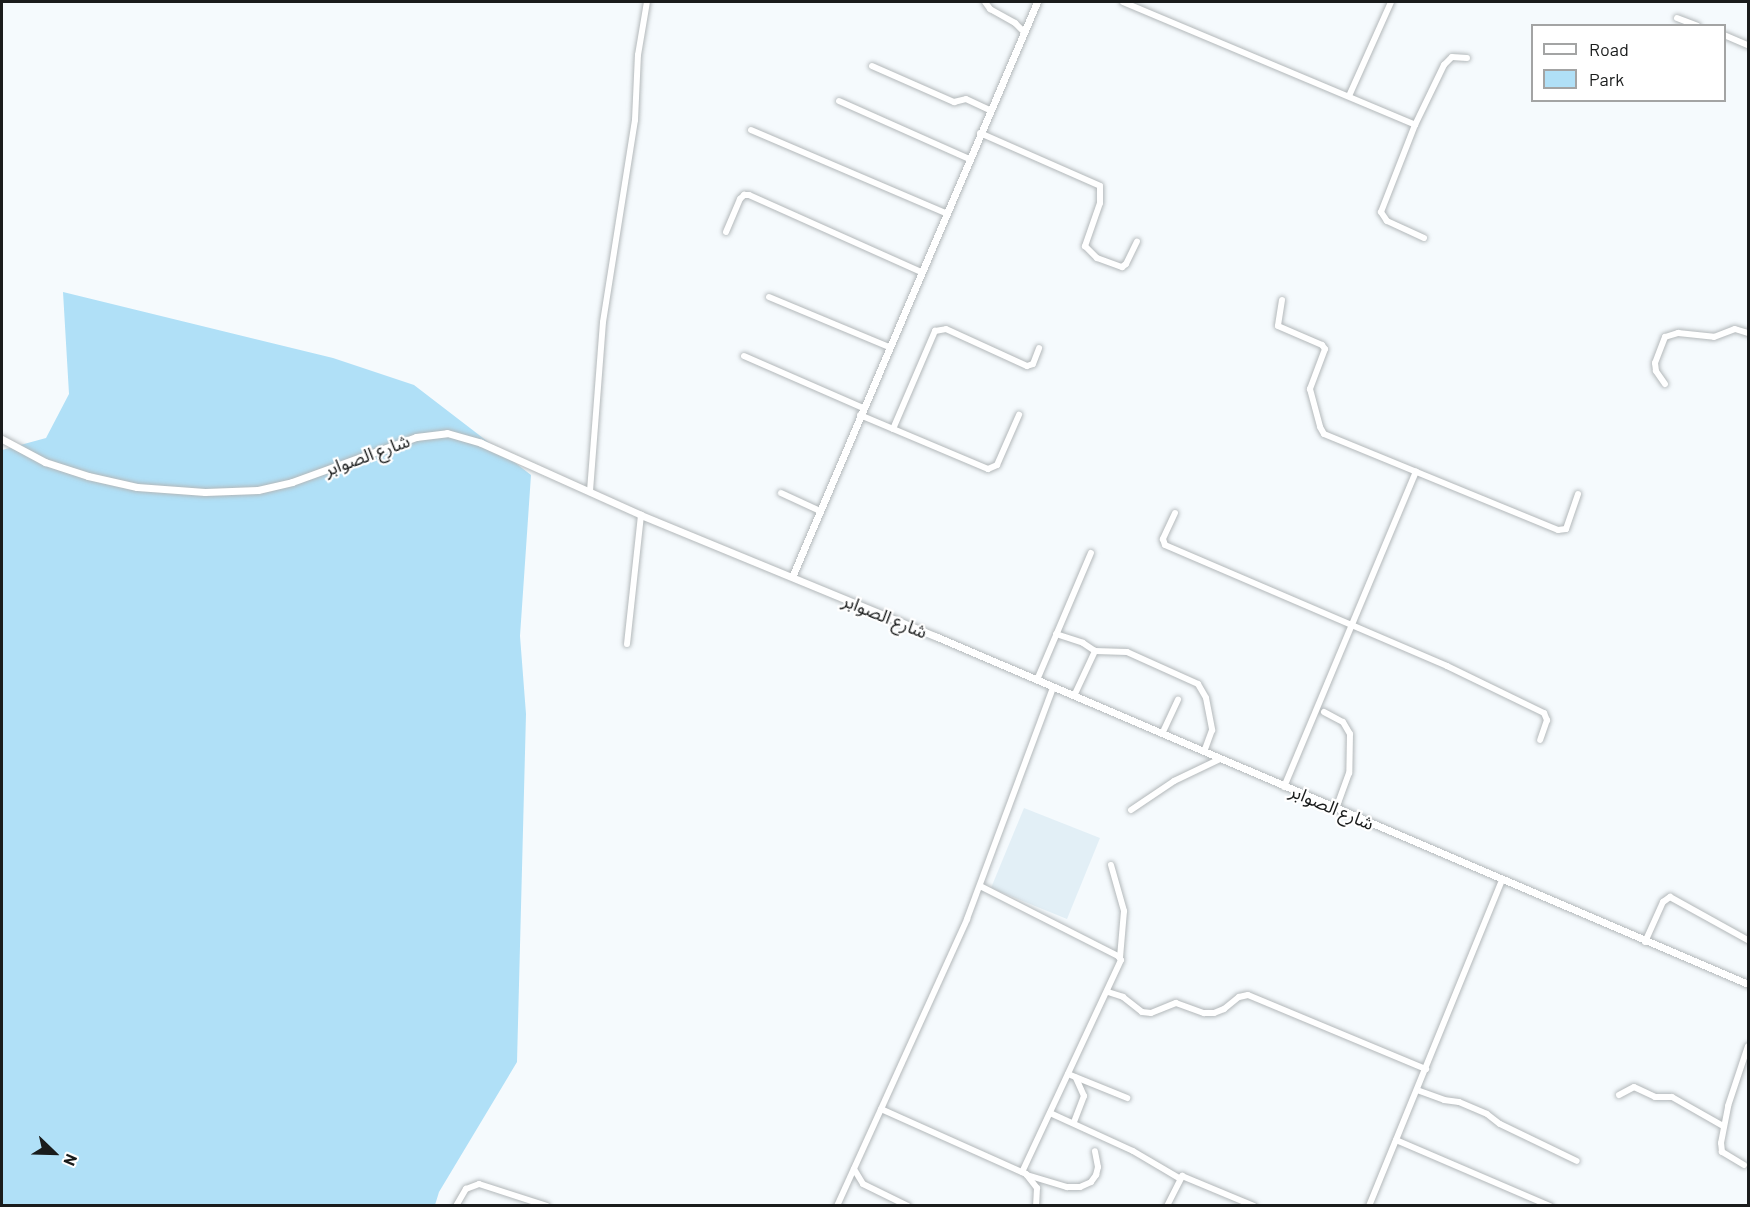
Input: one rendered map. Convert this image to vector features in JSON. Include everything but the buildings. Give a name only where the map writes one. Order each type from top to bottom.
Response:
[{"type":"street","points":[[590,491],[603,322],[635,120],[638,55],[648,2]]},
{"type":"street","points":[[985,2],[990,9],[1015,22],[1024,32]]},
{"type":"street","points":[[792,577],[1037,2]]},
{"type":"street","points":[[1123,2],[1416,125]]},
{"type":"street","points":[[1350,96],[1391,2]]},
{"type":"street","points":[[1677,18],[1693,24]]},
{"type":"street","points":[[1726,36],[1749,45]]},
{"type":"street","points":[[1424,238],[1387,221],[1381,212],[1416,125],[1448,59],[1467,58]]},
{"type":"street","points":[[872,66],[954,102],[966,99],[990,110]]},
{"type":"street","points":[[839,101],[969,159]]},
{"type":"street","points":[[751,130],[946,213]]},
{"type":"street","points":[[980,133],[1100,186],[1100,203],[1085,246],[1097,258],[1122,267],[1126,264],[1137,241]]},
{"type":"street","points":[[726,232],[740,199],[744,195],[749,195],[921,272]]},
{"type":"street","points":[[769,297],[889,347]]},
{"type":"street","points":[[1282,300],[1278,326],[1322,345],[1325,349],[1310,389],[1322,431],[1558,530],[1566,529],[1578,494]]},
{"type":"street","points":[[893,429],[935,331],[946,329],[1027,366],[1033,364],[1039,348]]},
{"type":"street","points":[[1665,384],[1656,371],[1655,363],[1665,337],[1678,333],[1714,337],[1735,330],[1749,333]]},
{"type":"street","points":[[744,356],[893,429],[988,470],[997,465],[1019,415]]},
{"type":"street","name":"شارع الصوابر","points":[[2,439],[45,462],[88,476],[137,487],[205,492],[258,490],[292,482],[416,437],[447,433],[481,443],[641,515],[1074,696],[1645,942],[1749,984]]},
{"type":"street","points":[[1284,787],[1416,471]]},
{"type":"street","points":[[781,493],[820,511]]},
{"type":"street","points":[[1175,513],[1163,539],[1166,545],[1461,673],[1545,714],[1547,720],[1539,740]]},
{"type":"street","points":[[627,644],[641,515]]},
{"type":"street","points":[[1036,680],[1091,553]]},
{"type":"street","points":[[1056,634],[1083,643],[1095,651],[1127,652],[1198,684],[1206,698],[1212,730],[1204,752]]},
{"type":"street","points":[[1074,696],[1095,651]]},
{"type":"street","points":[[837,1206],[980,886],[1053,688]]},
{"type":"street","points":[[1162,734],[1178,700]]},
{"type":"street","points":[[1324,712],[1343,722],[1350,734],[1348,773],[1336,809]]},
{"type":"street","points":[[1131,810],[1174,782],[1220,759]]},
{"type":"street","points":[[1024,1173],[1108,992],[1120,958],[1124,912],[1111,865]]},
{"type":"street","points":[[1369,1206],[1502,880]]},
{"type":"street","points":[[980,886],[1120,958]]},
{"type":"street","points":[[1645,942],[1663,902],[1670,897],[1749,940]]},
{"type":"street","points":[[1108,992],[1124,997],[1142,1012],[1151,1013],[1176,1003],[1204,1013],[1214,1013],[1224,1009],[1239,997],[1248,995],[1426,1069]]},
{"type":"street","points":[[1744,1165],[1722,1152],[1723,1126],[1749,1046]]},
{"type":"street","points":[[1068,1074],[1127,1098]]},
{"type":"street","points":[[1074,1122],[1084,1095],[1082,1086],[1076,1078]]},
{"type":"street","points":[[1619,1095],[1634,1087],[1655,1097],[1672,1097],[1723,1126]]},
{"type":"street","points":[[1417,1090],[1440,1099],[1459,1102],[1487,1114],[1500,1124],[1577,1161]]},
{"type":"street","points":[[881,1109],[1024,1173],[1067,1187],[1080,1188],[1091,1182],[1097,1171],[1095,1151]]},
{"type":"street","points":[[1050,1113],[1074,1122],[1179,1178],[1183,1176],[1254,1206]]},
{"type":"street","points":[[1396,1140],[1550,1206]]},
{"type":"street","points":[[854,1169],[863,1184]]},
{"type":"street","points":[[1024,1173],[1037,1188],[1036,1206]]},
{"type":"street","points":[[1167,1206],[1179,1178]]},
{"type":"street","points":[[456,1206],[466,1189],[479,1184],[547,1206]]},
{"type":"street","points":[[846,1186],[863,1184],[908,1206]]},
{"type":"shaded area","points":[[1024,808],[1100,838],[1067,919],[991,888]]},
{"type":"green space","points":[[63,292],[333,358],[414,385],[531,475],[520,636],[526,714],[517,1062],[439,1192],[435,1205],[2,1206],[2,450],[46,438],[69,394]]}]
